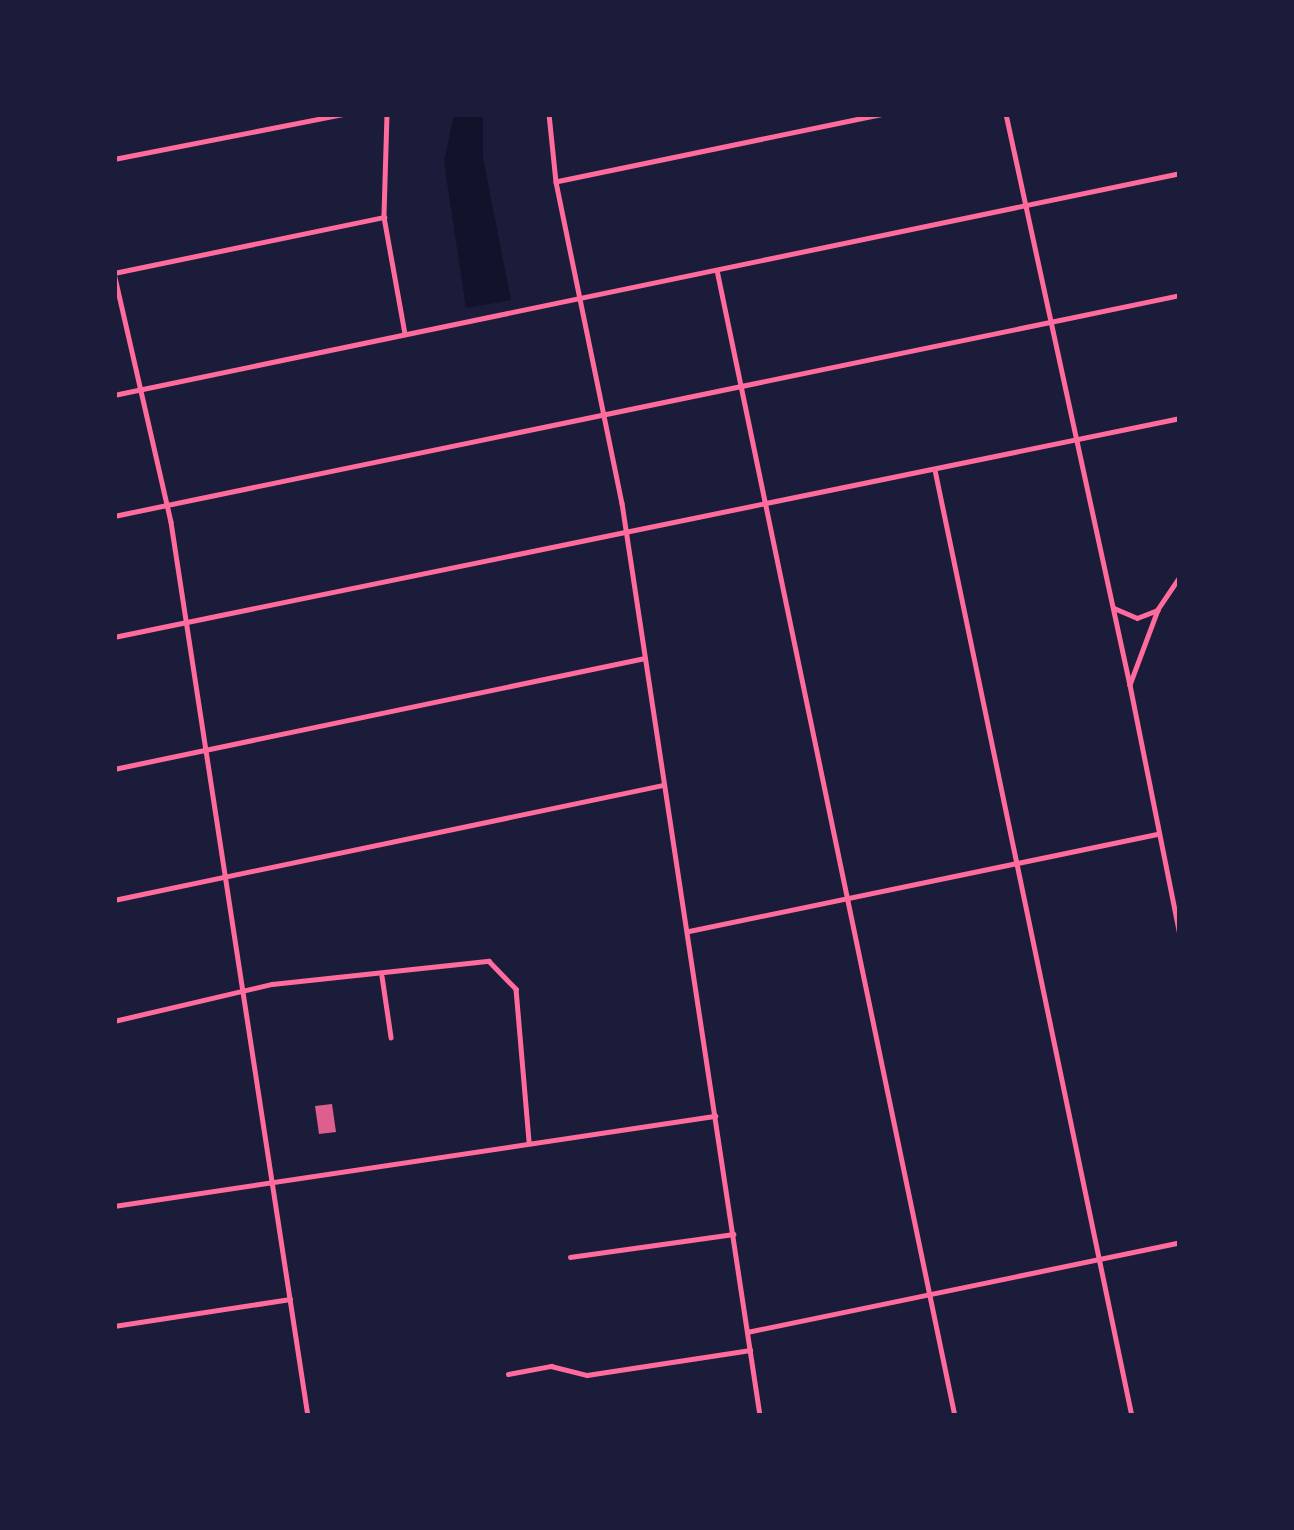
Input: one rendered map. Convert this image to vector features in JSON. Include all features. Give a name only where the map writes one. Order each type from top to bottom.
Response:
[{"type":"street","points":[[114,159],[344,114]]},
{"type":"street","points":[[387,114],[384,218],[405,334]]},
{"type":"street","points":[[549,114],[556,182],[626,531],[760,1416]]},
{"type":"street","points":[[556,182],[881,114]]},
{"type":"street","points":[[1006,114],[1180,935]]},
{"type":"street","points":[[114,395],[1180,173]]},
{"type":"street","points":[[308,1416],[187,622],[167,505],[114,273],[384,218]]},
{"type":"street","points":[[717,270],[955,1416]]},
{"type":"street","points":[[114,516],[1180,295]]},
{"type":"street","points":[[114,638],[1180,418]]},
{"type":"street","points":[[934,467],[1132,1416]]},
{"type":"street","points":[[1130,685],[1158,610],[1180,577]]},
{"type":"street","points":[[1113,608],[1137,618],[1158,610]]},
{"type":"street","points":[[114,769],[644,658]]},
{"type":"street","points":[[114,900],[664,785]]},
{"type":"street","points":[[686,932],[1159,833]]},
{"type":"street","points":[[114,1021],[332,975],[382,976],[489,962],[510,975],[520,1008],[529,1143]]},
{"type":"street","points":[[382,976],[391,1037]]},
{"type":"street","points":[[114,1206],[715,1116]]},
{"type":"street","points":[[570,1257],[733,1234]]},
{"type":"street","points":[[747,1332],[1180,1242]]},
{"type":"street","points":[[114,1326],[290,1299]]},
{"type":"street","points":[[508,1374],[551,1366],[587,1375],[750,1350]]},
{"type":"shaded area","points":[[454,114],[483,114],[483,158],[511,300],[466,308],[444,162]]},
{"type":"building","points":[[332,1104],[336,1132],[319,1134],[315,1106]]}]
